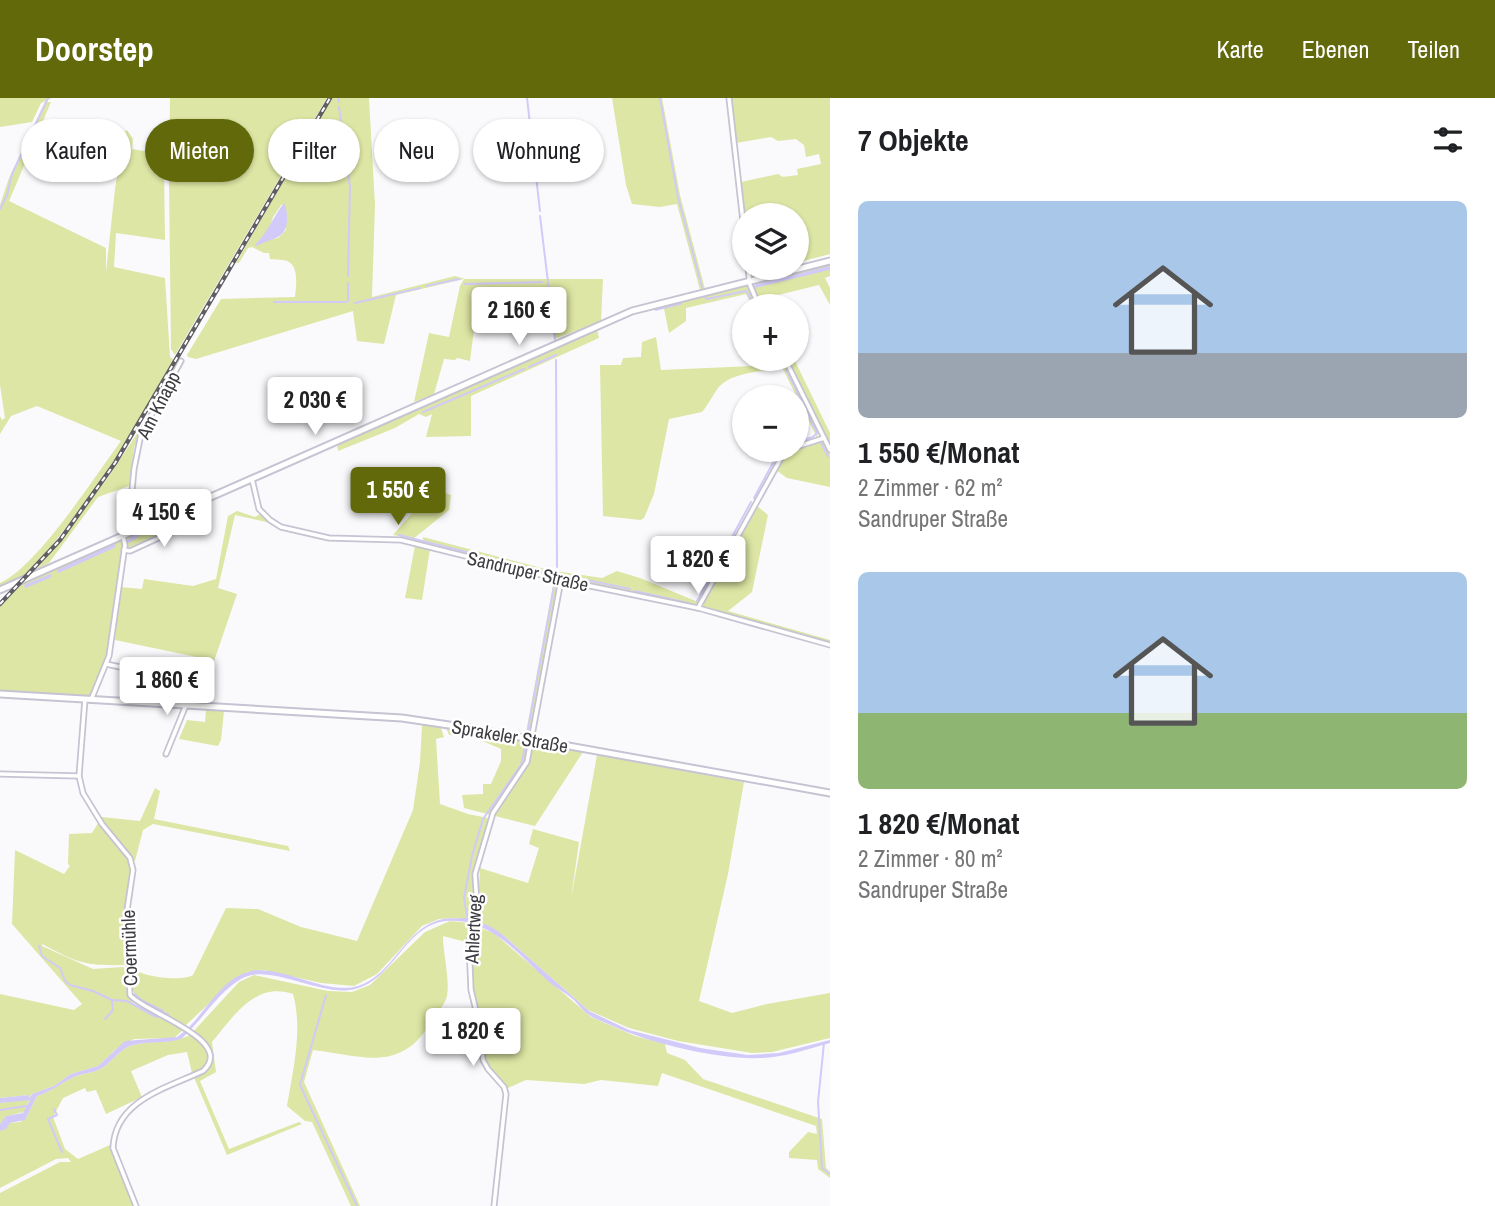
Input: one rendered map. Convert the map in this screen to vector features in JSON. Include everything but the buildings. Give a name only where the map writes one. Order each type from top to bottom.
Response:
[{"type":"main road","points":[[809,266],[830,261]]},
{"type":"main road","points":[[0,590],[630,312],[749,280]]},
{"type":"main road","name":"Sprakeler Straße","points":[[0,694],[402,718],[830,793]]},
{"type":"street","points":[[729,98],[741,203]]},
{"type":"street","points":[[749,280],[754,294]]},
{"type":"street","name":"Am Knapp","points":[[88,700],[106,664],[141,433],[181,361]]},
{"type":"street","points":[[791,371],[830,450]]},
{"type":"street","points":[[809,443],[824,438]]},
{"type":"street","points":[[698,608],[781,462]]},
{"type":"street","name":"Sandruper Straße","points":[[252,479],[259,509],[281,527],[329,538],[392,538],[557,579],[698,608],[830,645]]},
{"type":"street","points":[[124,550],[130,551],[198,520]]},
{"type":"street","name":"Ahlertweg","points":[[495,1206],[506,1094],[504,1087],[488,1069],[482,1057],[480,1027],[471,990],[469,943],[477,900],[475,874],[492,816],[523,770],[532,740],[557,579]]},
{"type":"street","points":[[106,664],[177,679],[180,682]]},
{"type":"street","name":"Coermühle","points":[[88,700],[79,776],[83,793],[132,864],[126,917],[128,987],[135,1001],[192,1032],[207,1048],[210,1062],[207,1067],[132,1105],[114,1141],[114,1151],[136,1206]]},
{"type":"street","points":[[166,754],[186,705]]},
{"type":"street","points":[[0,774],[79,776]]},
{"type":"green space","points":[[0,98],[52,98],[41,103],[33,119],[21,119],[21,124],[0,127]]},
{"type":"green space","points":[[170,98],[327,98],[315,119],[268,119],[268,182],[277,182],[175,355],[171,349],[169,182],[254,182],[254,119],[170,119]]},
{"type":"green space","points":[[331,98],[369,98],[375,205],[372,297],[455,276],[465,279],[603,279],[601,322],[554,339],[552,302],[515,302],[495,308],[477,306],[470,361],[444,359],[434,394],[414,402],[429,333],[449,337],[460,286],[464,279],[396,295],[384,344],[357,341],[353,311],[196,359],[188,357],[221,299],[295,297],[296,273],[289,262],[270,259],[269,253],[252,247],[248,248],[239,263],[236,263],[283,182],[360,182],[360,119],[319,119]],"holes":[[[282,204],[286,230],[278,238],[267,240],[265,235]]]},
{"type":"green space","points":[[612,98],[662,98],[680,195],[705,289],[700,290],[677,204],[660,207],[632,204],[626,185]]},
{"type":"green space","points":[[731,98],[830,98],[830,254],[809,260],[809,203],[744,203],[741,182],[778,174],[783,177],[798,175],[797,169],[821,164],[819,154],[806,157],[804,145],[796,139],[778,141],[771,137],[736,143]]},
{"type":"green space","points":[[45,102],[51,102],[44,119],[37,119]]},
{"type":"green space","points":[[131,136],[132,149],[145,151],[145,182],[164,182],[165,240],[116,233],[114,267],[165,278],[170,357],[174,360],[106,474],[45,555],[26,576],[0,587],[0,583],[15,574],[48,540],[121,441],[37,406],[11,416],[0,434],[0,416],[2,420],[5,418],[0,385],[0,205],[21,153],[21,173],[9,201],[106,248],[106,272],[116,182],[131,182]]},
{"type":"green space","points":[[830,263],[830,276],[825,278],[830,288],[830,305],[819,285],[782,294],[757,294],[754,288],[755,282],[763,280],[809,280],[809,268]]},
{"type":"green space","points":[[746,284],[751,294],[732,294],[732,297],[686,308],[686,321],[669,333],[663,304]]},
{"type":"green space","points":[[597,329],[599,338],[471,396],[471,436],[426,437],[432,414],[426,417],[419,414],[395,428],[338,451],[337,444]]},
{"type":"green space","points":[[656,337],[661,370],[732,367],[732,371],[762,371],[724,383],[702,412],[669,419],[654,494],[644,518],[641,520],[603,516],[600,365],[621,365],[623,358],[641,357],[642,342]]},
{"type":"green space","points":[[784,371],[789,371],[796,385],[791,385]]},
{"type":"green space","points":[[794,371],[800,371],[807,385],[800,385]]},
{"type":"green space","points":[[809,390],[830,433],[830,448],[809,404]]},
{"type":"green space","points":[[809,411],[818,429],[817,438],[809,422]]},
{"type":"green space","points":[[142,426],[134,448],[129,486],[98,497],[49,563],[37,569],[109,476]]},
{"type":"green space","points":[[823,441],[830,455],[830,487],[787,478],[776,470],[781,462],[809,462],[809,446]]},
{"type":"green space","points":[[433,489],[451,495],[449,510],[413,539],[393,535]]},
{"type":"green space","points":[[198,505],[198,518],[128,548],[128,536]]},
{"type":"green space","points":[[756,505],[768,515],[752,592],[728,611],[830,640],[830,643],[704,608],[704,601]]},
{"type":"green space","points":[[237,511],[255,517],[260,514],[271,523],[235,515],[218,588],[237,594],[213,664],[211,660],[115,640],[120,587],[142,589],[144,579],[193,586],[216,579],[228,516]]},
{"type":"green space","points":[[423,537],[553,571],[551,574],[423,541]]},
{"type":"green space","points":[[119,540],[123,543],[106,657],[90,696],[0,691],[0,607],[26,580]]},
{"type":"green space","points":[[415,546],[430,549],[422,600],[405,598]]},
{"type":"green space","points":[[555,571],[602,578],[617,571],[698,602],[695,606],[554,576]]},
{"type":"green space","points":[[554,580],[558,581],[531,734],[526,733]]},
{"type":"green space","points":[[206,710],[224,711],[218,746],[179,739],[187,720],[205,722]]},
{"type":"green space","points":[[424,724],[440,725],[444,737],[436,739],[440,804],[488,818],[473,875],[473,883],[479,887],[480,868],[528,883],[539,848],[529,844],[533,829],[579,842],[571,899],[597,755],[744,782],[728,874],[699,1001],[732,1013],[830,993],[830,1038],[772,1052],[752,1053],[678,1041],[629,1028],[588,1010],[503,935],[479,922],[455,918],[439,919],[422,926],[377,974],[354,986],[321,983],[264,970],[247,972],[232,982],[186,1025],[138,1001],[131,986],[130,967],[135,971],[161,977],[180,978],[193,975],[226,908],[258,909],[301,927],[357,941],[413,810]]},
{"type":"green space","points":[[446,727],[583,752],[535,826],[464,808],[462,795],[483,794],[483,784],[491,784],[501,761],[501,749],[471,736],[449,735]]},
{"type":"green space","points":[[155,788],[160,791],[154,819],[288,846],[290,851],[153,824],[143,830],[135,861],[128,861],[131,870],[124,917],[126,965],[82,962],[42,946],[93,969],[123,967],[126,969],[126,989],[133,1004],[183,1030],[174,1038],[134,1039],[116,1049],[98,1066],[71,1074],[54,1086],[32,1094],[30,1098],[29,1095],[0,1098],[0,994],[74,1010],[82,1004],[12,924],[15,850],[64,874],[70,866],[69,834],[92,833],[102,817],[140,821]]},
{"type":"green space","points":[[450,921],[470,923],[495,934],[591,1017],[635,1036],[665,1044],[667,1053],[685,1060],[703,1079],[822,1119],[826,1168],[830,1172],[830,1178],[818,1169],[817,1160],[789,1158],[789,1152],[808,1132],[817,1134],[816,1126],[662,1073],[658,1086],[601,1080],[584,1084],[526,1080],[508,1088],[486,1063],[482,1025],[473,991],[470,947],[462,941],[443,936],[447,996],[418,1040],[392,1056],[378,1058],[313,1050],[304,1082],[360,1206],[351,1206],[312,1122],[305,1121],[287,1106],[296,1050],[297,1022],[293,994],[279,991],[256,997],[228,1022],[212,1042],[216,1072],[200,1081],[229,1149],[299,1122],[302,1124],[227,1155],[193,1075],[172,1083],[192,1073],[187,1052],[168,1055],[131,1071],[142,1097],[106,1114],[96,1090],[87,1092],[85,1088],[63,1098],[53,1117],[65,1149],[78,1159],[110,1145],[134,1206],[0,1206],[0,1193],[60,1162],[71,1162],[68,1158],[56,1159],[0,1188],[0,1131],[10,1123],[26,1118],[37,1096],[76,1076],[99,1070],[128,1047],[177,1040],[191,1034],[239,982],[254,975],[328,991],[352,992],[370,985],[425,932]]},
{"type":"green space","points":[[30,1099],[24,1112],[7,1116],[0,1124],[0,1103]]},
{"type":"shaded area","points":[[284,203],[287,221],[284,232],[276,238],[255,245],[263,235]]},
{"type":"shaded area","points":[[467,918],[490,926],[503,935],[589,1011],[629,1030],[700,1048],[748,1055],[779,1053],[830,1040],[830,1043],[780,1056],[745,1058],[683,1049],[643,1038],[585,1012],[490,931],[462,921],[446,921],[420,932],[380,975],[355,989],[327,989],[266,975],[241,979],[224,992],[181,1039],[128,1047],[99,1070],[76,1076],[37,1096],[25,1120],[10,1123],[6,1129],[0,1131],[0,1124],[6,1116],[23,1113],[30,1100],[0,1103],[0,1098],[29,1095],[30,1098],[32,1094],[54,1086],[71,1074],[98,1066],[125,1041],[177,1037],[195,1021],[227,984],[237,977],[260,970],[331,987],[358,986],[379,973],[415,935],[425,927],[440,920]]},
{"type":"waterway","points":[[0,209],[12,174],[48,98]]},
{"type":"waterway","points":[[338,98],[339,102]]},
{"type":"waterway","points":[[527,98],[540,211]]},
{"type":"waterway","points":[[660,98],[678,197],[702,287]]},
{"type":"waterway","points":[[339,107],[350,187],[348,276]]},
{"type":"waterway","points":[[540,216],[555,340]]},
{"type":"waterway","points":[[756,286],[830,268]]},
{"type":"waterway","points":[[426,286],[459,279]]},
{"type":"waterway","points":[[465,284],[542,282]]},
{"type":"waterway","points":[[348,283],[348,301]]},
{"type":"waterway","points":[[355,303],[420,288]]},
{"type":"waterway","points":[[704,296],[707,299],[746,291],[748,294]]},
{"type":"waterway","points":[[274,302],[347,302]]},
{"type":"waterway","points":[[656,309],[680,303]]},
{"type":"waterway","points":[[529,367],[556,355]]},
{"type":"waterway","points":[[556,360],[557,567]]},
{"type":"waterway","points":[[423,412],[524,369]]},
{"type":"waterway","points":[[787,371],[794,385]]},
{"type":"waterway","points":[[809,416],[817,433],[809,438]]},
{"type":"waterway","points":[[821,443],[828,456]]},
{"type":"waterway","points":[[754,498],[773,462]]},
{"type":"waterway","points":[[697,601],[751,502]]},
{"type":"waterway","points":[[129,541],[139,534],[196,510]]},
{"type":"waterway","points":[[399,535],[549,573]]},
{"type":"waterway","points":[[59,571],[114,546]]},
{"type":"waterway","points":[[527,734],[556,575],[630,589]]},
{"type":"waterway","points":[[26,586],[50,576]]},
{"type":"waterway","points":[[635,591],[688,603]]},
{"type":"waterway","points":[[468,920],[464,898],[483,819],[521,765],[526,744]]},
{"type":"waterway","points":[[39,946],[42,956],[60,968],[65,981],[70,985],[112,1000],[127,1001],[156,1017],[168,1014]]},
{"type":"waterway","points":[[133,975],[133,989]]},
{"type":"waterway","points":[[135,994],[163,1011]]},
{"type":"waterway","points":[[326,995],[300,1085],[357,1206]]},
{"type":"waterway","points":[[105,1019],[113,1010],[112,1001]]},
{"type":"waterway","points":[[824,1043],[818,1102],[822,1168],[830,1174]]},
{"type":"waterway","points":[[0,1110],[26,1106]]},
{"type":"waterway","points":[[54,1109],[57,1115],[48,1119],[62,1152]]},
{"type":"railway","points":[[0,604],[60,540],[115,463],[330,98]]}]
